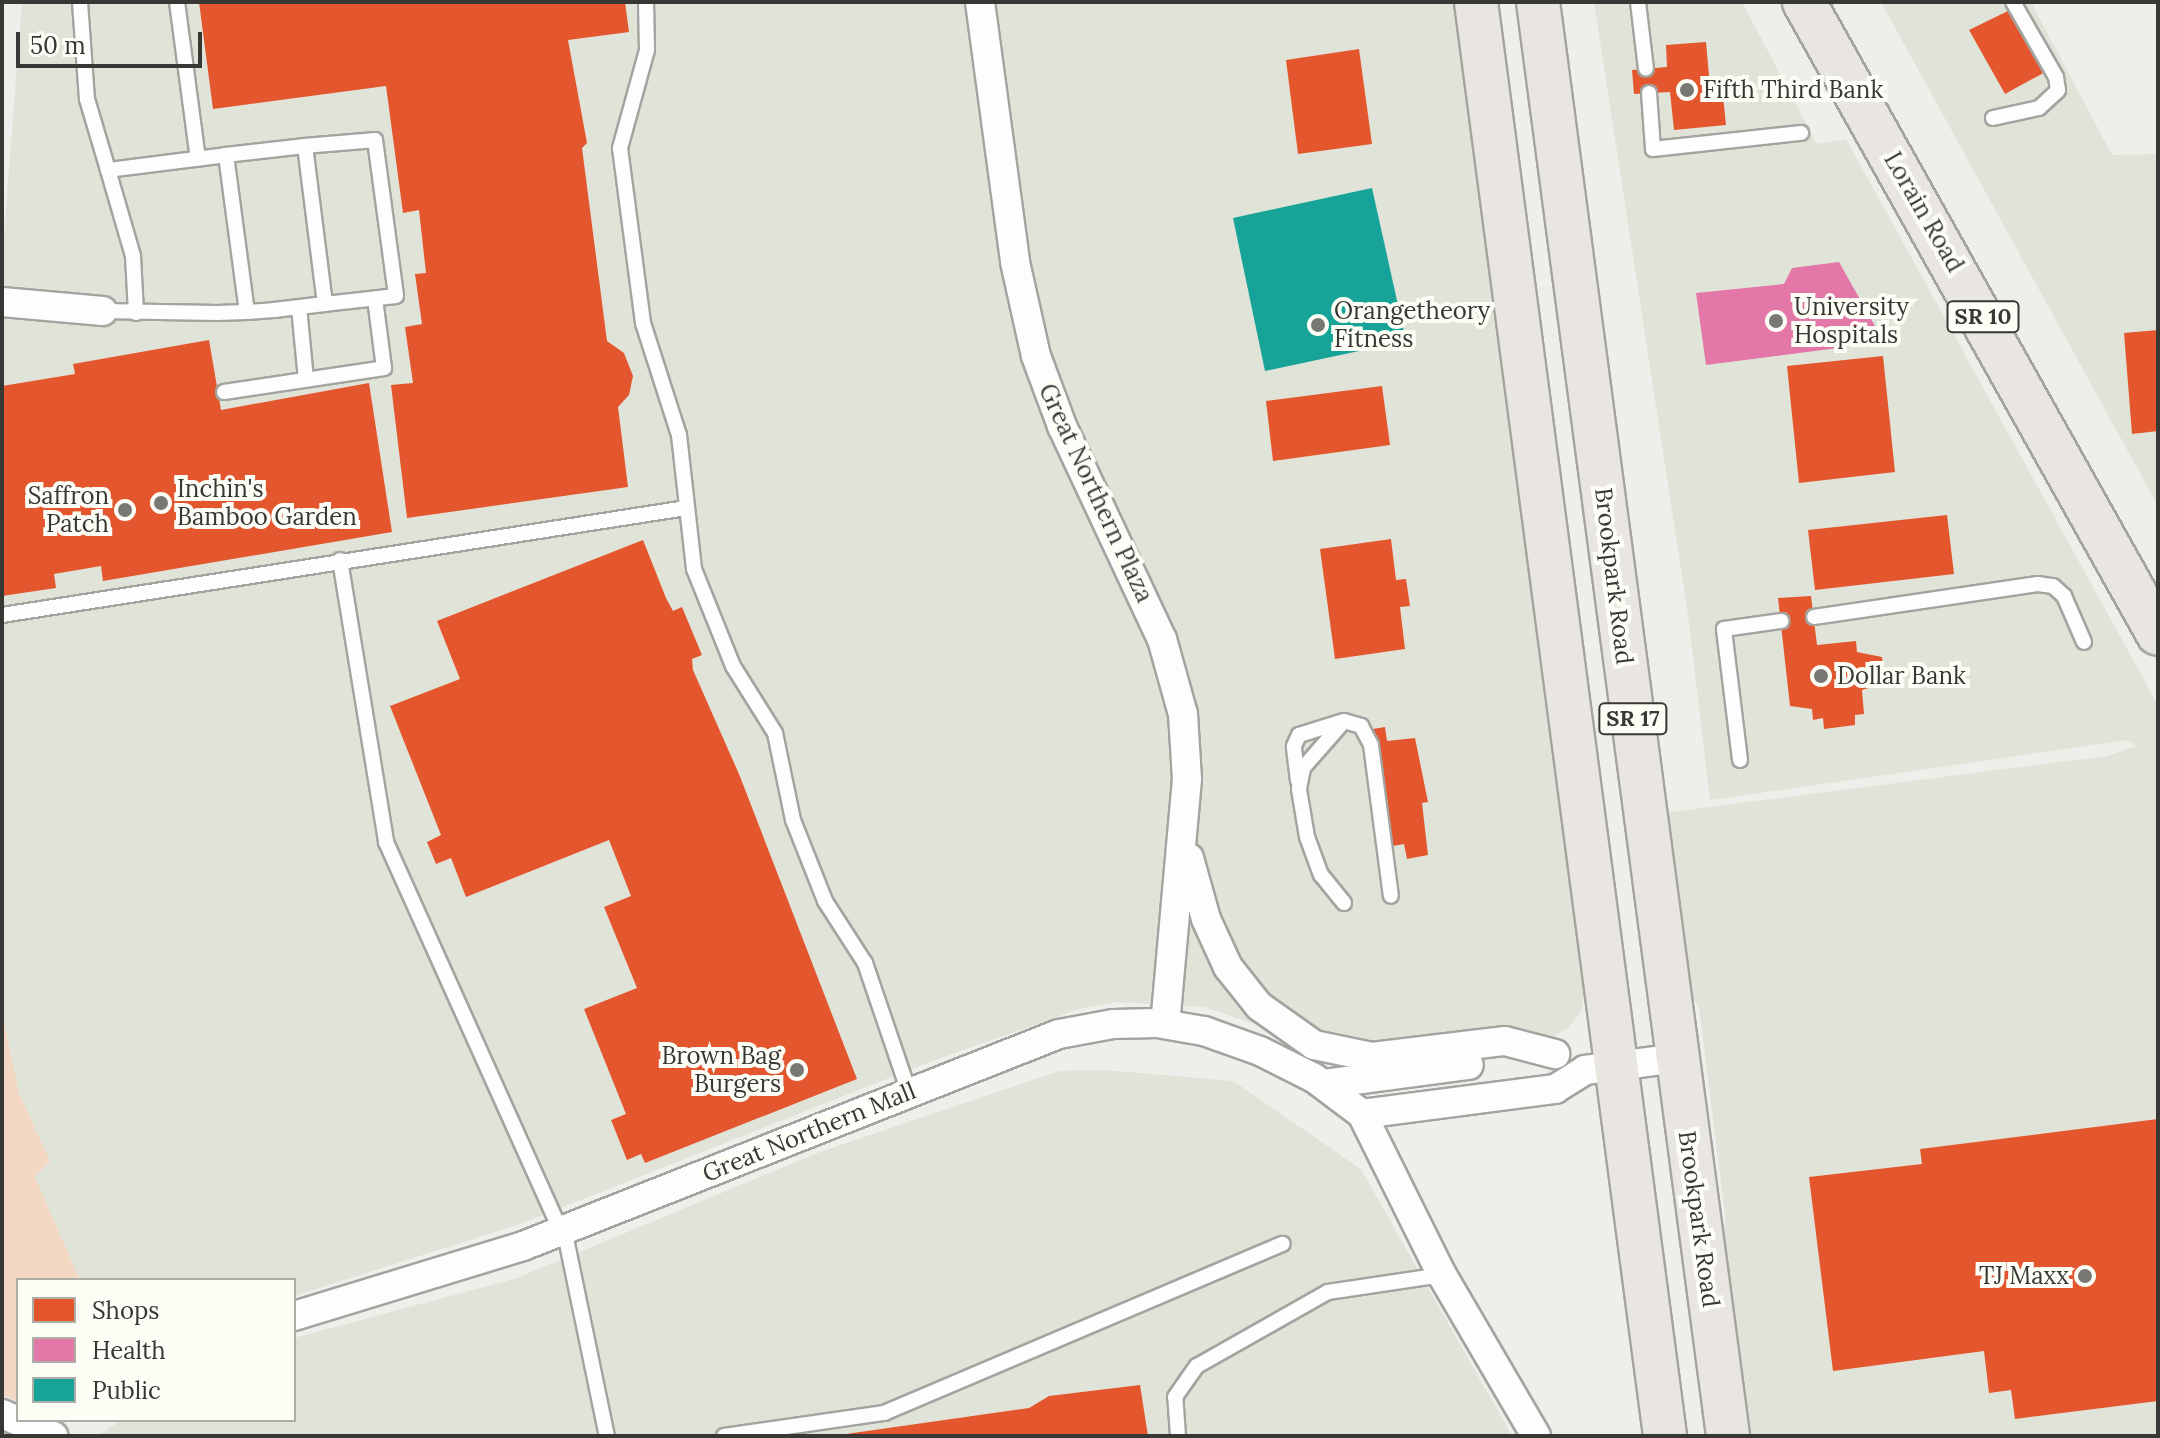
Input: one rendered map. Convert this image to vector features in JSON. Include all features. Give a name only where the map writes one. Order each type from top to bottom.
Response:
[{"type":"main road","name":"SR 17","points":[[1476,2],[1599,1068],[1665,1436]]},
{"type":"main road","name":"Brookpark Road","points":[[1538,2],[1728,1436]]},
{"type":"main road","name":"Lorain Road","points":[[1804,2],[2158,634]]},
{"type":"street","name":"Great Northern Plaza","points":[[980,2],[1025,313],[1062,426],[1167,653],[1185,731],[1183,839],[1165,1024]]},
{"type":"street","points":[[2,302],[103,311]]},
{"type":"street","name":"Great Northern Plaza","points":[[1183,839],[1217,947],[1245,991],[1267,1012],[1314,1045],[1357,1057],[1505,1041],[1555,1054]]},
{"type":"street","name":"Great Northern Mall","points":[[296,1315],[562,1230],[1059,1034],[1113,1024],[1165,1024],[1230,1039],[1324,1084],[1362,1114],[1442,1275],[1536,1436]]},
{"type":"street","points":[[1324,1084],[1555,1054],[1599,1068]]},
{"type":"street","points":[[1362,1114],[1555,1089],[1599,1068],[1677,1058]]},
{"type":"street","points":[[21,1422],[54,1436],[69,1422]]},
{"type":"lane","points":[[80,2],[87,99],[133,256],[136,313]]},
{"type":"lane","points":[[177,2],[198,159]]},
{"type":"lane","points":[[646,2],[647,50],[620,148],[643,323],[679,435],[686,508],[699,584],[733,666],[775,733],[793,820],[825,901],[865,963],[909,1092]]},
{"type":"lane","points":[[1638,2],[1646,69]]},
{"type":"lane","points":[[1993,118],[2039,108],[2058,90],[2056,77],[2013,2]]},
{"type":"lane","points":[[1649,93],[1653,149],[1801,133]]},
{"type":"lane","points":[[103,311],[247,312],[396,296],[375,140],[108,170]]},
{"type":"lane","points":[[305,146],[325,304]]},
{"type":"lane","points":[[226,155],[247,312]]},
{"type":"lane","points":[[224,392],[384,368],[375,299]]},
{"type":"lane","points":[[299,307],[306,380]]},
{"type":"lane","points":[[2,615],[686,508]]},
{"type":"lane","points":[[340,560],[386,842],[562,1230],[607,1436]]},
{"type":"lane","points":[[1814,617],[2038,584],[2053,586],[2064,596],[2084,642]]},
{"type":"lane","points":[[1740,760],[1724,629],[1781,621]]},
{"type":"lane","points":[[1299,789],[1303,768],[1344,721]]},
{"type":"lane","points":[[1344,903],[1321,875],[1307,837],[1294,746],[1299,735],[1344,721],[1361,726],[1371,745],[1391,896]]},
{"type":"lane","points":[[724,1436],[884,1413],[1283,1244]]},
{"type":"lane","points":[[1178,1436],[1175,1397],[1197,1366],[1328,1292],[1442,1275]]},
{"type":"shaded area","points":[[22,2],[1464,2],[1544,599],[1549,732],[1586,983],[1581,1012],[1568,1028],[1554,1036],[1381,1051],[1257,1025],[1205,1007],[1116,1002],[1079,1009],[927,1063],[520,1224],[296,1295],[296,1278],[79,1278],[35,1177],[50,1161],[19,1093],[2,1011],[2,260]]},
{"type":"shaded area","points":[[1594,2],[1742,2],[1817,144],[1846,139],[2158,705],[2158,1436],[1746,1436],[1724,1272],[1725,1214],[1699,1007],[1690,994],[1663,813],[2107,756],[2136,746],[2128,740],[1710,800],[1688,615]]},
{"type":"shaded area","points":[[1881,2],[2031,2],[2112,155],[2158,154],[2158,506]]},
{"type":"shaded area","points":[[2,1011],[19,1093],[50,1161],[35,1177],[79,1278],[16,1278],[16,1401],[2,1395]]},
{"type":"shaded area","points":[[1105,1070],[1233,1081],[1361,1169],[1512,1436],[98,1436],[118,1422],[296,1422],[296,1337],[517,1278],[820,1152],[1059,1071]]},
{"type":"building: Shops","points":[[199,2],[625,2],[629,32],[568,40],[587,143],[582,148],[607,341],[624,353],[633,376],[629,395],[618,407],[628,487],[407,518],[391,385],[413,383],[405,327],[422,324],[415,274],[426,273],[419,210],[403,213],[386,86],[213,109]]},
{"type":"building: Shops","points":[[2012,9],[2047,71],[2005,94],[1969,30]]},
{"type":"building: Shops","points":[[1706,42],[1710,87],[1722,86],[1726,125],[1674,130],[1670,92],[1634,94],[1632,70],[1667,67],[1666,45]]},
{"type":"building: Shops","points":[[1359,49],[1372,144],[1298,154],[1286,60]]},
{"type":"building: Shops","points":[[2158,330],[2158,431],[2132,434],[2124,333]]},
{"type":"building: Shops","points":[[209,340],[221,410],[369,383],[392,532],[103,581],[101,566],[54,574],[56,588],[2,596],[2,386],[75,374],[73,364]]},
{"type":"building: Shops","points":[[1883,356],[1895,472],[1799,483],[1787,366]]},
{"type":"building: Shops","points":[[1382,386],[1390,445],[1273,461],[1266,401]]},
{"type":"building: Shops","points":[[1947,515],[1954,574],[1815,590],[1808,530]]},
{"type":"building: Shops","points":[[1391,539],[1396,580],[1406,579],[1410,606],[1400,607],[1405,649],[1335,659],[1320,549]]},
{"type":"building: Shops","points":[[643,540],[666,598],[673,611],[682,607],[702,655],[692,659],[693,670],[739,774],[857,1079],[645,1163],[641,1154],[627,1160],[611,1120],[626,1114],[584,1009],[637,988],[604,907],[631,896],[609,840],[466,897],[451,858],[436,864],[427,842],[441,835],[390,706],[460,679],[437,621]]},
{"type":"building: Shops","points":[[1811,596],[1817,645],[1856,641],[1857,652],[1882,657],[1885,683],[1862,690],[1864,714],[1855,715],[1855,725],[1824,729],[1823,718],[1813,720],[1812,709],[1790,706],[1778,598]]},
{"type":"building: Shops","points":[[1385,727],[1387,741],[1415,738],[1428,802],[1422,803],[1428,855],[1407,859],[1404,844],[1387,847],[1373,729]]},
{"type":"building: Shops","points":[[2158,1119],[2158,1401],[2015,1419],[2011,1390],[1989,1393],[1984,1351],[1833,1371],[1809,1177],[1922,1164],[1920,1149]]},
{"type":"building: Shops","points":[[1140,1385],[1148,1436],[832,1436],[1029,1408],[1049,1396]]},
{"type":"building: Health","points":[[1839,262],[1884,342],[1706,365],[1696,293],[1784,284],[1792,268]]},
{"type":"building: Public","points":[[1372,188],[1406,341],[1265,371],[1233,218]]},
{"type":"place","name":"Fifth Third Bank","points":[[1687,90]]},
{"type":"place","name":"University Hospitals","points":[[1776,321]]},
{"type":"place","name":"Orangetheory Fitness","points":[[1318,325]]},
{"type":"place","name":"Inchin's Bamboo Garden","points":[[161,503]]},
{"type":"place","name":"Saffron Patch","points":[[125,510]]},
{"type":"place","name":"Dollar Bank","points":[[1821,676]]},
{"type":"place","name":"Brown Bag Burgers","points":[[797,1070]]},
{"type":"place","name":"TJ Maxx","points":[[2085,1276]]}]
